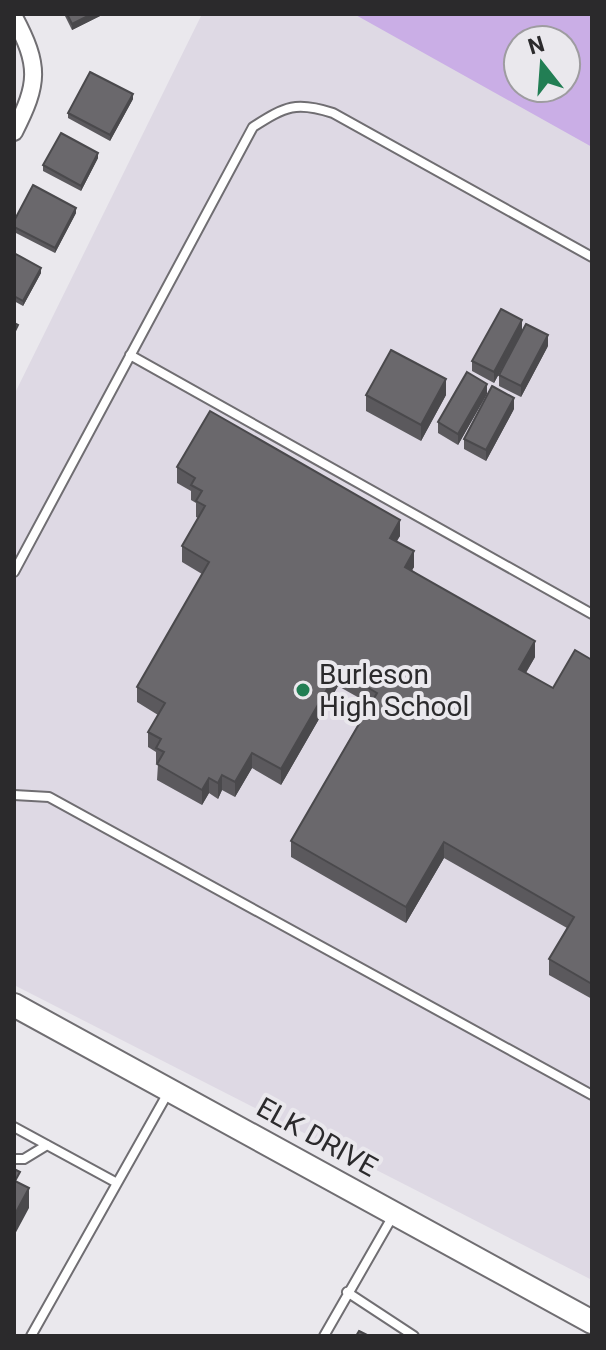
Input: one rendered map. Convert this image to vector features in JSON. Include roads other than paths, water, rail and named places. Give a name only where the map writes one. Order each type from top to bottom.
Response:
[{"type":"street","points":[[14,17],[30,48],[35,74],[32,97],[14,132]]},
{"type":"street","name":"ELK DRIVE","points":[[14,1005],[592,1322]]},
{"type":"lane","points":[[14,572],[253,127],[278,111],[303,104],[333,113],[592,257]]},
{"type":"lane","points":[[130,355],[592,614]]},
{"type":"lane","points":[[14,795],[49,797],[592,1095]]},
{"type":"lane","points":[[31,1336],[169,1090]]},
{"type":"lane","points":[[14,1127],[117,1183]]},
{"type":"lane","points":[[14,1159],[24,1159],[47,1145]]},
{"type":"lane","points":[[324,1336],[394,1213]]},
{"type":"lane","points":[[347,1292],[414,1336]]},
{"type":"place","name":"Burleson High School","points":[[303,690]]}]
